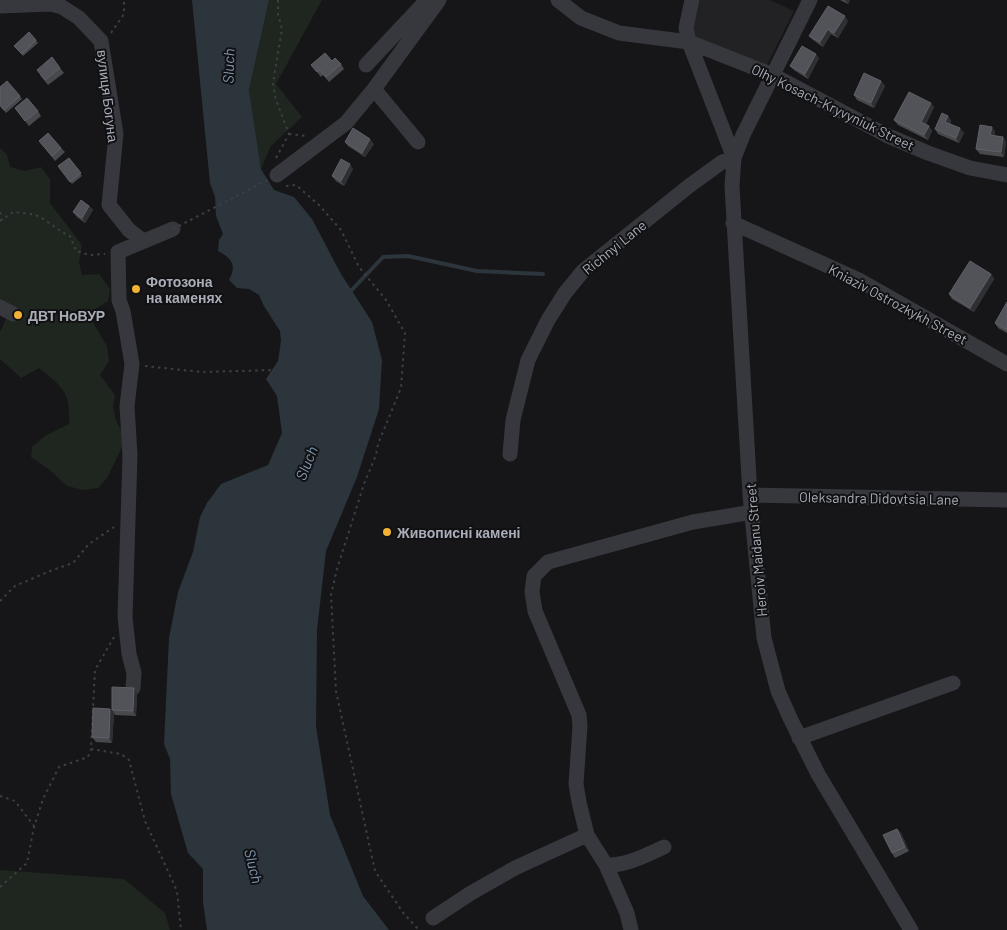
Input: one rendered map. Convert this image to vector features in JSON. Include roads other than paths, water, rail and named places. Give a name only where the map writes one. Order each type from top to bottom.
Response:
[{"type":"street","points":[[366,65],[427,0]]},
{"type":"street","points":[[280,180],[346,123],[374,89],[439,0]]},
{"type":"street","name":"Olhy Kosach-Kryvyniuk Street","points":[[558,0],[581,18],[619,33],[689,42],[773,75],[894,139],[970,168],[1007,175]]},
{"type":"street","points":[[692,0],[686,28],[689,42],[734,158]]},
{"type":"street","name":"Heroiv Maidanu Street","points":[[810,0],[743,135],[734,158],[732,186],[733,223],[750,495],[764,638],[778,691],[799,738],[818,774],[911,930]]},
{"type":"street","name":"вулиця Богуна","points":[[0,6],[51,4],[62,7],[79,18],[101,41],[116,134],[109,205],[129,230],[143,241]]},
{"type":"street","points":[[374,89],[418,142]]},
{"type":"street","name":"Richnyi Lane","points":[[510,454],[513,420],[528,360],[548,320],[565,292],[583,271],[689,186],[722,162],[734,158]]},
{"type":"street","name":"Kniaziv Ostrozkykh Street","points":[[733,223],[859,280],[1007,364]]},
{"type":"street","points":[[133,688],[134,673],[129,654],[125,618],[130,455],[127,406],[132,364],[123,311],[119,300],[118,252],[173,229]]},
{"type":"street","name":"Oleksandra Didovtsia Lane","points":[[750,495],[1007,500]]},
{"type":"street","points":[[631,930],[628,913],[606,865],[587,834],[576,784],[579,715],[535,611],[532,592],[534,576],[548,562],[558,559],[693,522],[752,512]]},
{"type":"street","points":[[799,738],[953,683]]},
{"type":"street","points":[[433,918],[471,893],[515,868],[587,834]]},
{"type":"street","points":[[606,865],[614,865],[636,859],[664,847]]},
{"type":"water","name":"Sluch","points":[[192,0],[269,0],[249,90],[261,169],[274,190],[294,197],[312,219],[341,274],[372,322],[382,360],[379,409],[357,477],[326,551],[317,630],[316,726],[330,815],[363,896],[389,930],[207,930],[203,902],[203,869],[188,853],[171,794],[170,759],[164,744],[169,638],[178,592],[193,552],[200,517],[207,503],[221,484],[268,465],[282,433],[277,396],[266,379],[278,361],[281,341],[280,331],[259,295],[249,289],[237,288],[229,280],[233,271],[232,263],[218,251],[219,240],[223,234],[216,216],[215,197],[210,183]]},
{"type":"waterway","points":[[348,294],[383,257],[408,256],[477,271],[543,274]]},
{"type":"place","name":"Фотозона на каменях","points":[[136,289]]},
{"type":"place","name":"ДВТ НоВУР","points":[[18,315]]},
{"type":"place","name":"Живописні камені","points":[[387,532]]}]
